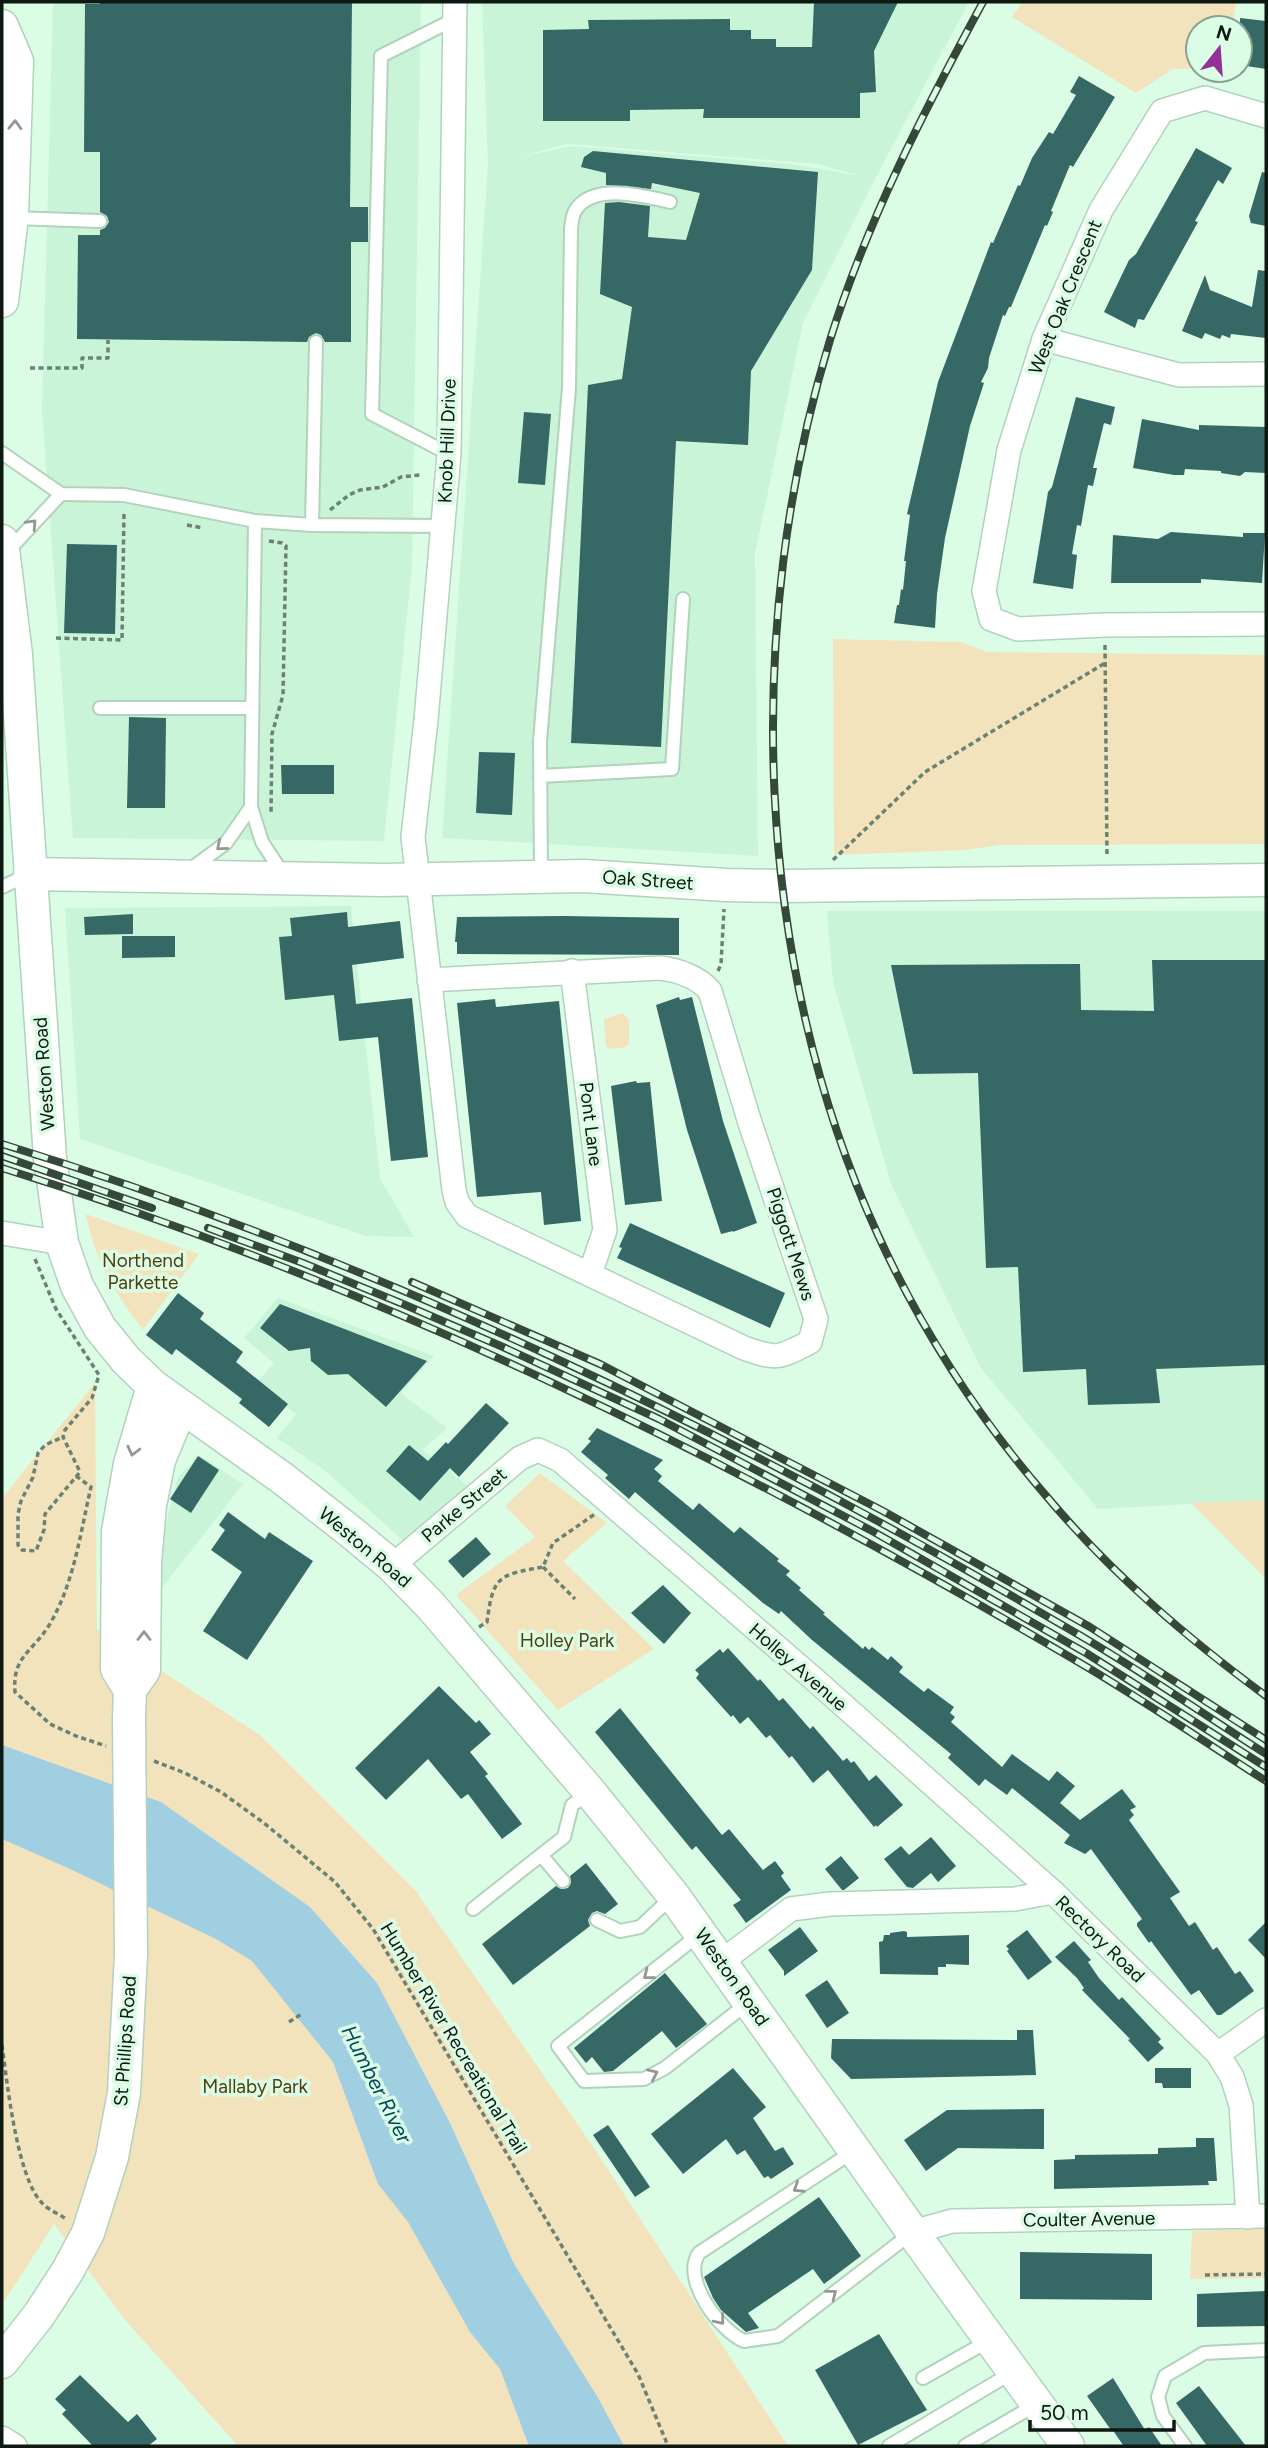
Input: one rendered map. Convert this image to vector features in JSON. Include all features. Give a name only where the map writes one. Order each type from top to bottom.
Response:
[{"type":"main road","points":[[2,20],[3,2]]},
{"type":"main road","points":[[2,26],[18,61],[2,301]]},
{"type":"main road","name":"Weston Road","points":[[3,548],[16,655],[50,1158],[48,1249],[77,1286],[100,1328],[126,1360],[153,1386],[282,1478],[392,1566],[459,1639],[590,1792],[701,1933],[1068,2446]]},
{"type":"main road","name":"Oak Street","points":[[30,874],[419,879],[584,876],[783,886],[1266,880]]},
{"type":"main road","name":"St Phillips Road","points":[[2,2362],[67,2272],[88,2233],[112,2157],[124,2093],[131,1954],[130,1704],[117,1669],[118,1531],[130,1464],[153,1386]]},
{"type":"main road","name":"St Phillips Road","points":[[130,1704],[144,1670],[145,1562],[150,1505],[159,1460],[181,1407]]},
{"type":"street","name":"Knob Hill Drive","points":[[419,879],[412,837],[426,720],[449,454],[455,10]]},
{"type":"street","name":"West Oak Crescent","points":[[1266,116],[1205,98],[1162,111],[1101,210],[1044,339],[1009,450],[984,592],[991,619],[1018,629],[1105,625],[1266,624]]},
{"type":"street","points":[[1044,339],[1180,375],[1266,374]]},
{"type":"street","name":"Piggott Mews","points":[[419,879],[457,1202],[467,1216],[761,1354],[783,1356],[810,1342],[816,1319],[710,991]]},
{"type":"street","points":[[429,979],[660,968],[672,969],[702,982],[710,991]]},
{"type":"street","name":"Pont Lane","points":[[572,971],[605,1230],[590,1274]]},
{"type":"street","points":[[2,1233],[48,1249]]},
{"type":"street","name":"Parke Street","points":[[392,1566],[520,1458],[538,1450]]},
{"type":"street","name":"Holley Avenue","points":[[538,1450],[560,1460],[815,1680],[1053,1892]]},
{"type":"street","name":"Rectory Road","points":[[721,1962],[791,1909],[830,1904],[1015,1899],[1053,1892],[1218,2054],[1232,2077],[1241,2105],[1257,2216]]},
{"type":"street","points":[[1218,2054],[1266,2020]]},
{"type":"street","name":"Coulter Avenue","points":[[913,2232],[952,2221],[1257,2216]]},
{"type":"street","points":[[2,2438],[15,2446]]},
{"type":"lane","points":[[449,454],[372,414],[381,56],[455,10]]},
{"type":"lane","points":[[541,877],[540,741],[569,388],[570,249],[574,212],[582,202],[593,196],[638,195],[670,202]]},
{"type":"lane","points":[[7,217],[100,221]]},
{"type":"lane","points":[[312,525],[316,342]]},
{"type":"lane","points":[[2,453],[61,494],[124,495],[255,521],[312,525],[443,526]]},
{"type":"lane","points":[[3,548],[61,494]]},
{"type":"lane","points":[[255,521],[251,807],[262,842],[285,877]]},
{"type":"lane","points":[[540,776],[673,769],[683,599]]},
{"type":"lane","points":[[100,708],[252,708]]},
{"type":"lane","points":[[181,876],[226,843],[251,807]]},
{"type":"lane","points":[[2,887],[30,874]]},
{"type":"lane","points":[[474,1909],[564,1837],[572,1805],[590,1792]]},
{"type":"lane","points":[[541,1855],[563,1881]]},
{"type":"lane","points":[[597,1920],[620,1931],[639,1927],[673,1895]]},
{"type":"lane","points":[[701,1933],[558,2046],[584,2081],[644,2079],[665,2068],[749,2002]]},
{"type":"lane","points":[[855,2150],[699,2253],[694,2260],[697,2287],[721,2324],[744,2341],[778,2336],[913,2232]]},
{"type":"lane","points":[[923,2378],[990,2339]]},
{"type":"lane","points":[[1185,2446],[1163,2416],[1158,2397],[1165,2376],[1204,2353],[1266,2350]]},
{"type":"lane","points":[[889,2446],[1014,2372]]},
{"type":"lane","points":[[965,2446],[1037,2404]]},
{"type":"path","points":[[30,368],[82,368],[82,358],[108,358],[108,340]]},
{"type":"path","points":[[312,525],[349,495],[360,490],[383,487],[401,477],[420,475]]},
{"type":"path","points":[[118,510],[134,511]]},
{"type":"path","points":[[56,638],[122,640],[124,510]]},
{"type":"path","points":[[176,522],[211,529]]},
{"type":"path","points":[[254,539],[286,546],[284,695],[272,734],[270,822]]},
{"type":"path","points":[[1105,625],[1109,880]]},
{"type":"path","points":[[827,866],[925,772],[1105,663]]},
{"type":"path","points":[[710,991],[721,964],[725,900]]},
{"type":"path","points":[[48,1249],[56,1308],[99,1375],[92,1398],[65,1430],[64,1437],[80,1472],[45,1514],[44,1530],[36,1551],[22,1550],[18,1545],[18,1514],[21,1501],[33,1477],[35,1461],[45,1445],[64,1437]]},
{"type":"path","points":[[76,1476],[91,1487],[67,1588],[47,1628],[18,1663],[14,1678],[15,1692],[50,1724],[116,1749]]},
{"type":"path","points":[[543,1567],[553,1543],[597,1513]]},
{"type":"path","points":[[543,1567],[575,1599]]},
{"type":"path","points":[[459,1639],[487,1622],[491,1590],[508,1573],[543,1567]]},
{"type":"path","name":"Humber River Recreational Trail","points":[[143,1757],[185,1773],[221,1792],[264,1823],[335,1882],[373,1929],[638,2374],[668,2446]]},
{"type":"path","points":[[289,2022],[303,2013]]},
{"type":"path","points":[[2,2045],[17,2141],[29,2179],[42,2203],[88,2233]]},
{"type":"path","points":[[1205,2275],[1266,2274]]},
{"type":"shaded area","points":[[53,2],[421,2],[412,566],[384,841],[73,838],[42,410]]},
{"type":"shaded area","points":[[482,2],[969,2],[875,179],[803,323],[755,554],[758,856],[442,838],[488,164]],"holes":[[[567,144],[817,164],[860,176],[792,164],[572,146],[518,157]]]},
{"type":"shaded area","points":[[351,906],[380,1178],[414,1237],[366,1236],[80,1139],[65,908]]},
{"type":"shaded area","points":[[827,911],[1266,911],[1266,1500],[1098,1509],[980,1367],[891,1184],[833,982]]},
{"type":"shaded area","points":[[278,1298],[434,1356],[401,1393],[447,1428],[423,1450],[469,1487],[405,1542],[324,1470],[277,1438],[296,1414],[256,1383],[274,1363],[244,1338]]},
{"type":"shaded area","points":[[199,1455],[243,1484],[162,1588],[162,1539],[178,1477]]},
{"type":"green space","points":[[1022,2],[1236,2],[1234,14],[1184,14],[1184,69],[1173,69],[1136,93],[1012,17]]},
{"type":"green space","points":[[833,639],[961,642],[987,652],[1266,655],[1266,844],[999,845],[966,850],[834,855]]},
{"type":"green space","points":[[623,1013],[629,1020],[629,1043],[626,1047],[606,1047],[604,1019]]},
{"type":"green space","name":"Northend Parkette","points":[[86,1214],[199,1254],[143,1330],[123,1303],[100,1262]]},
{"type":"green space","name":"Mallaby Park","points":[[95,1383],[97,1629],[260,1735],[415,1890],[594,2148],[788,2446],[238,2446],[125,2320],[54,2224],[2,2305],[2,1498]]},
{"type":"green space","name":"Holley Park","points":[[540,1473],[607,1523],[563,1561],[654,1649],[558,1710],[456,1595],[535,1537],[505,1506]]},
{"type":"green space","points":[[1266,1500],[1266,1579],[1191,1503]]},
{"type":"green space","points":[[1266,2229],[1266,2278],[1190,2279],[1192,2231]]},
{"type":"water","name":"Humber River","points":[[2,1745],[161,1802],[310,1907],[377,1983],[450,2123],[514,2264],[597,2396],[624,2446],[529,2446],[500,2369],[470,2332],[408,2222],[378,2184],[333,2062],[252,1961],[216,1939],[2,1839]]},
{"type":"building","points":[[352,2],[350,207],[368,207],[368,242],[351,242],[351,342],[325,342],[321,335],[316,333],[309,337],[307,342],[77,339],[78,235],[100,235],[100,230],[109,222],[107,216],[100,212],[100,152],[84,152],[85,4]]},
{"type":"building","points":[[814,2],[898,2],[874,51],[876,92],[860,93],[860,118],[703,118],[704,109],[630,110],[630,121],[543,121],[543,30],[589,29],[588,20],[730,19],[730,30],[751,30],[751,39],[776,39],[776,47],[812,47]]},
{"type":"building","points":[[1254,20],[1266,21],[1266,69],[1254,67]]},
{"type":"building","points":[[1079,76],[1115,97],[1073,167],[1070,165],[1051,211],[1053,212],[1011,307],[1005,316],[1003,315],[988,368],[981,382],[984,383],[970,426],[945,538],[935,628],[894,623],[901,589],[903,590],[910,515],[907,514],[938,382],[991,242],[993,243],[1032,158],[1049,132],[1053,134],[1076,95],[1070,92]]},
{"type":"building","points":[[1196,148],[1232,168],[1223,184],[1218,180],[1144,320],[1138,319],[1135,328],[1104,312],[1129,260],[1136,254]]},
{"type":"building","points":[[593,151],[818,172],[812,270],[751,371],[748,445],[676,441],[661,747],[571,743],[588,385],[622,379],[632,307],[600,294],[605,203],[650,206],[648,237],[686,240],[700,193],[652,183],[651,189],[606,185],[606,173],[581,167],[584,157]]},
{"type":"building","points":[[1262,172],[1266,173],[1266,226],[1251,223],[1249,216]]},
{"type":"building","points":[[1258,270],[1266,271],[1266,338],[1231,334],[1230,338],[1222,335],[1220,339],[1205,333],[1202,339],[1182,331],[1205,275],[1210,290],[1252,307]]},
{"type":"building","points":[[1076,397],[1115,407],[1111,425],[1104,423],[1093,468],[1097,468],[1093,486],[1088,485],[1081,526],[1077,525],[1072,554],[1077,555],[1073,589],[1033,583],[1048,492],[1052,487]]},
{"type":"building","points":[[524,412],[551,414],[545,485],[518,483]]},
{"type":"building","points":[[1142,419],[1199,430],[1199,425],[1266,427],[1266,473],[1245,472],[1240,476],[1221,471],[1185,469],[1184,475],[1174,475],[1133,468]]},
{"type":"building","points":[[1171,532],[1243,537],[1243,533],[1265,533],[1262,583],[1201,579],[1201,583],[1111,583],[1113,535],[1158,539]]},
{"type":"building","points":[[67,544],[117,545],[115,634],[64,633]]},
{"type":"building","points":[[129,717],[166,718],[165,808],[127,808]]},
{"type":"building","points":[[479,752],[515,753],[512,815],[476,813]]},
{"type":"building","points":[[281,765],[334,765],[334,794],[282,794]]},
{"type":"building","points":[[347,912],[348,927],[400,921],[404,958],[352,965],[356,1004],[412,998],[428,1157],[391,1161],[378,1037],[339,1041],[334,995],[285,1000],[279,937],[292,936],[290,918]]},
{"type":"building","points":[[133,914],[133,934],[85,935],[84,917]]},
{"type":"building","points":[[457,917],[679,918],[679,955],[457,954]]},
{"type":"building","points":[[122,936],[175,936],[175,957],[122,958]]},
{"type":"building","points":[[1152,960],[1266,960],[1266,1365],[1156,1369],[1160,1403],[1088,1405],[1086,1369],[1023,1372],[1018,1267],[986,1268],[978,1073],[913,1074],[891,965],[1080,964],[1081,1010],[1154,1011]]},
{"type":"building","points":[[679,997],[680,1000],[692,997],[723,1121],[757,1223],[733,1232],[721,1234],[687,1130],[656,1005]]},
{"type":"building","points":[[495,999],[496,1007],[559,1001],[581,1221],[544,1225],[541,1192],[477,1197],[457,1003]]},
{"type":"building","points":[[636,1081],[650,1082],[662,1201],[625,1205],[611,1086]]},
{"type":"building","points":[[630,1223],[785,1293],[770,1328],[617,1258]]},
{"type":"building","points":[[178,1293],[204,1313],[200,1319],[243,1352],[236,1362],[288,1404],[269,1427],[239,1403],[242,1399],[176,1349],[172,1355],[146,1335]]},
{"type":"building","points":[[280,1304],[427,1361],[386,1407],[348,1374],[328,1375],[311,1361],[310,1348],[289,1351],[260,1328]]},
{"type":"building","points":[[486,1403],[509,1423],[459,1477],[450,1468],[420,1501],[386,1471],[409,1445],[428,1461],[446,1442],[448,1444]]},
{"type":"building","points":[[597,1428],[663,1460],[654,1469],[662,1476],[658,1481],[693,1510],[699,1503],[734,1533],[740,1527],[779,1559],[777,1561],[790,1571],[786,1575],[801,1588],[799,1590],[863,1649],[865,1646],[869,1650],[872,1647],[888,1660],[891,1656],[903,1667],[899,1672],[924,1692],[928,1688],[954,1707],[950,1713],[955,1717],[951,1722],[1002,1767],[1012,1754],[1049,1781],[1057,1771],[1075,1786],[1060,1803],[1080,1820],[1122,1789],[1136,1807],[1130,1810],[1134,1815],[1129,1820],[1180,1892],[1170,1898],[1189,1926],[1195,1922],[1213,1950],[1217,1947],[1235,1974],[1240,1971],[1254,1991],[1221,2015],[1217,2015],[1199,1990],[1191,1995],[1137,1926],[1142,1919],[1091,1849],[1085,1854],[1064,1843],[1070,1835],[1012,1788],[1007,1795],[985,1779],[979,1786],[948,1758],[951,1754],[812,1640],[781,1611],[779,1614],[763,1603],[635,1492],[629,1499],[605,1478],[608,1475],[581,1452],[591,1441],[588,1439]]},
{"type":"building","points":[[198,1456],[219,1470],[191,1513],[170,1499]]},
{"type":"building","points":[[228,1512],[265,1539],[269,1532],[313,1561],[247,1660],[203,1631],[242,1572],[211,1550],[225,1530],[219,1525]]},
{"type":"building","points":[[476,1537],[491,1554],[463,1578],[448,1561]]},
{"type":"building","points":[[663,1585],[691,1613],[664,1644],[631,1613]]},
{"type":"building","points":[[728,1648],[779,1701],[783,1698],[810,1729],[813,1726],[843,1761],[847,1758],[851,1763],[854,1761],[869,1781],[876,1775],[903,1805],[874,1827],[828,1770],[813,1783],[792,1756],[789,1758],[770,1735],[766,1738],[748,1717],[740,1724],[733,1715],[731,1717],[696,1678],[699,1674],[695,1670],[720,1649],[723,1653]]},
{"type":"building","points":[[439,1686],[476,1723],[479,1720],[491,1734],[470,1752],[522,1824],[502,1839],[468,1794],[461,1799],[428,1759],[386,1800],[355,1768]]},
{"type":"building","points":[[620,1708],[722,1835],[729,1829],[763,1870],[775,1861],[791,1890],[746,1923],[733,1905],[741,1900],[696,1846],[692,1850],[595,1732]]},
{"type":"building","points":[[931,1837],[956,1866],[938,1882],[931,1873],[913,1888],[907,1887],[884,1859],[901,1846],[909,1855]]},
{"type":"building","points":[[841,1856],[859,1878],[844,1890],[825,1869]]},
{"type":"building","points":[[586,1863],[618,1904],[605,1914],[597,1911],[592,1913],[588,1920],[590,1926],[513,1985],[482,1944],[556,1886],[561,1889],[568,1888],[571,1883],[570,1876]]},
{"type":"building","points":[[1266,1922],[1266,1959],[1248,1940]]},
{"type":"building","points":[[800,1927],[818,1951],[784,1976],[784,1971],[768,1950]]},
{"type":"building","points":[[1027,1930],[1052,1962],[1028,1980],[1006,1946]]},
{"type":"building","points":[[907,1932],[907,1937],[969,1935],[969,1965],[946,1964],[946,1967],[938,1967],[938,1975],[880,1974],[879,1942],[883,1941],[884,1935]]},
{"type":"building","points":[[1074,1941],[1091,1960],[1088,1962],[1099,1978],[1119,2000],[1122,1997],[1161,2039],[1158,2042],[1164,2048],[1148,2062],[1128,2040],[1130,2039],[1082,1990],[1084,1988],[1077,1978],[1055,1957]]},
{"type":"building","points":[[665,1973],[707,2024],[676,2048],[662,2031],[613,2071],[604,2072],[592,2057],[586,2063],[574,2048]]},
{"type":"building","points":[[827,1980],[849,2013],[827,2028],[805,1995]]},
{"type":"building","points":[[1017,2030],[1033,2030],[1036,2075],[851,2079],[831,2058],[832,2039],[1017,2040]]},
{"type":"building","points":[[733,2068],[766,2107],[753,2118],[775,2151],[783,2147],[794,2164],[771,2179],[768,2176],[764,2178],[745,2150],[737,2155],[726,2139],[683,2174],[651,2134]]},
{"type":"building","points":[[1155,2068],[1191,2068],[1191,2088],[1163,2088],[1162,2083],[1155,2083]]},
{"type":"building","points":[[1044,2109],[1044,2149],[958,2148],[926,2171],[904,2140],[947,2110]]},
{"type":"building","points":[[608,2125],[650,2187],[635,2197],[593,2135]]},
{"type":"building","points":[[1196,2138],[1214,2138],[1217,2181],[1208,2181],[1209,2185],[1054,2189],[1054,2160],[1075,2159],[1075,2155],[1158,2154],[1158,2148],[1196,2147]]},
{"type":"building","points":[[819,2197],[861,2256],[824,2284],[813,2269],[748,2313],[759,2328],[746,2332],[721,2310],[704,2277]]},
{"type":"building","points":[[1020,2252],[1152,2254],[1152,2300],[1020,2299]]},
{"type":"building","points":[[1266,2291],[1266,2326],[1197,2327],[1197,2294]]},
{"type":"building","points":[[879,2334],[927,2410],[858,2445],[815,2370]]},
{"type":"building","points":[[80,2375],[128,2422],[137,2414],[157,2439],[148,2446],[93,2446],[62,2414],[66,2410],[55,2399]]},
{"type":"building","points":[[1113,2378],[1145,2430],[1149,2427],[1162,2446],[1121,2446],[1123,2445],[1087,2396]]},
{"type":"building","points":[[1199,2386],[1246,2446],[1207,2446],[1176,2403]]},
{"type":"railway","points":[[983,2],[918,125],[861,252],[830,340],[802,449],[783,562],[774,676],[775,792],[785,907],[806,1020],[836,1130],[878,1235],[933,1339],[999,1437],[1072,1526],[1151,1603],[1207,1651],[1266,1696]]},
{"type":"railway","points":[[2,1144],[143,1190],[283,1242],[556,1358],[690,1423],[952,1562],[1081,1636],[1266,1754]]},
{"type":"railway","points":[[2,1156],[152,1208]]},
{"type":"railway","points":[[2,1168],[281,1266],[418,1322],[685,1447],[947,1586],[1099,1674],[1266,1781]]},
{"type":"railway","points":[[208,1228],[403,1304],[659,1419],[874,1532],[1086,1653],[1266,1767]]},
{"type":"railway","points":[[412,1282],[600,1364],[883,1511],[1090,1627],[1266,1740]]}]
